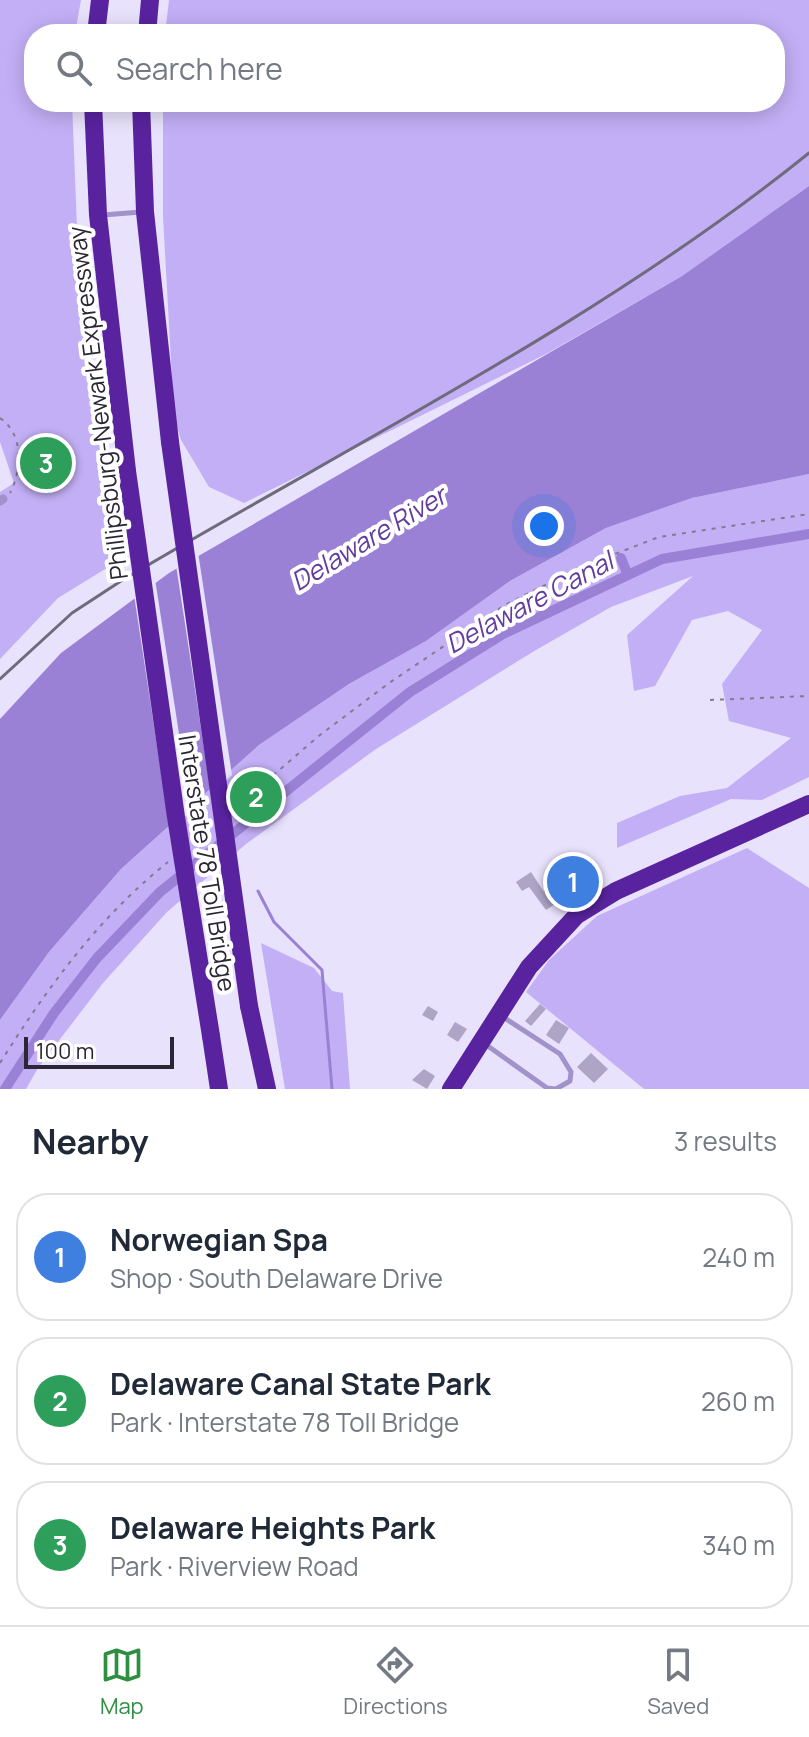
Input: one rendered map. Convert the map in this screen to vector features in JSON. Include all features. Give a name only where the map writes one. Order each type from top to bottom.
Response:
[{"type":"highway","points":[[97,24],[100,0]]},
{"type":"highway","points":[[148,24],[150,0]]},
{"type":"highway","name":"Phillipsburg-Newark Expressway","points":[[93,112],[98,215],[127,471],[158,697]]},
{"type":"highway","points":[[141,112],[145,212]]},
{"type":"highway","name":"Interstate 78 Toll Bridge","points":[[145,212],[170,442],[201,668],[249,1006],[267,1089]]},
{"type":"highway","name":"Interstate 78 Toll Bridge","points":[[158,697],[219,1089]]},
{"type":"highway","points":[[451,1089],[543,949],[591,905],[809,804]]},
{"type":"lane","points":[[98,215],[145,212]]},
{"type":"lane","points":[[481,1041],[547,1088],[555,1089],[570,1081],[567,1063],[560,1054],[498,1014]]},
{"type":"path","points":[[0,418],[12,430],[19,463],[12,490],[2,500]]},
{"type":"path","points":[[228,814],[366,700],[505,605],[581,567],[659,537],[809,514]]},
{"type":"path","points":[[710,700],[809,696]]},
{"type":"path","points":[[193,842],[216,823]]},
{"type":"path","points":[[0,1063],[53,982],[95,928],[169,861]]},
{"type":"shaded area","points":[[0,0],[81,0],[77,24],[24,24],[24,112],[72,112],[79,278],[123,558],[58,598],[0,659],[0,492],[14,483],[0,442]]},
{"type":"shaded area","points":[[169,0],[809,0],[809,186],[682,276],[546,354],[244,503],[209,487],[181,440],[174,416],[163,216],[163,112],[785,112],[785,24],[166,24]]},
{"type":"shaded area","points":[[809,474],[809,777],[762,800],[731,799],[617,848],[617,823],[680,796],[727,788],[791,738],[729,721],[722,684],[762,630],[728,611],[692,620],[655,686],[634,691],[627,635],[693,576],[611,607],[376,749],[246,844],[167,912],[103,983],[38,1068],[26,1089],[0,1089],[0,1020],[49,952],[121,869],[259,745],[349,684],[426,641],[510,581],[606,528],[692,498]]},
{"type":"shaded area","points":[[747,848],[809,888],[809,1089],[644,1089],[526,992],[549,960],[597,916]]},
{"type":"shaded area","points":[[261,943],[314,968],[332,991],[343,993],[350,1089],[285,1089]]},
{"type":"water","name":"Delaware River","points":[[809,186],[809,474],[692,498],[606,528],[510,581],[426,641],[349,684],[259,745],[121,869],[49,952],[0,1020],[0,719],[61,653],[169,573],[682,276]]},
{"type":"pier","points":[[198,552],[232,775],[211,794],[176,565]]},
{"type":"pier","points":[[155,579],[191,811],[170,831],[134,595]]},
{"type":"building","points":[[577,870],[584,885],[566,894],[559,879]]},
{"type":"building","points":[[531,872],[544,892],[545,885],[558,902],[546,910],[529,887],[522,891],[516,882]]},
{"type":"building","points":[[540,1004],[546,1009],[531,1026],[525,1021]]},
{"type":"building","points":[[428,1006],[438,1012],[433,1021],[422,1015]]},
{"type":"building","points":[[556,1020],[569,1028],[559,1044],[546,1035]]},
{"type":"building","points":[[455,1022],[467,1029],[458,1042],[447,1035]]},
{"type":"building","points":[[591,1053],[608,1069],[594,1083],[577,1067]]},
{"type":"building","points":[[424,1069],[435,1076],[427,1089],[412,1080]]},
{"type":"waterway","name":"Delaware Canal","points":[[5,1089],[54,1013],[97,958],[160,892],[410,692],[503,634],[662,559],[809,534]]},
{"type":"waterway","points":[[621,558],[627,573]]},
{"type":"waterway","points":[[258,891],[274,922],[322,970],[332,1089]]},
{"type":"railway","points":[[0,679],[72,613],[121,581],[560,327],[728,215],[809,153]]},
{"type":"place","name":"Delaware Heights Park","points":[[46,463]]},
{"type":"place","name":"Delaware Canal State Park","points":[[256,797]]},
{"type":"place","name":"Norwegian Spa","points":[[573,882]]}]
